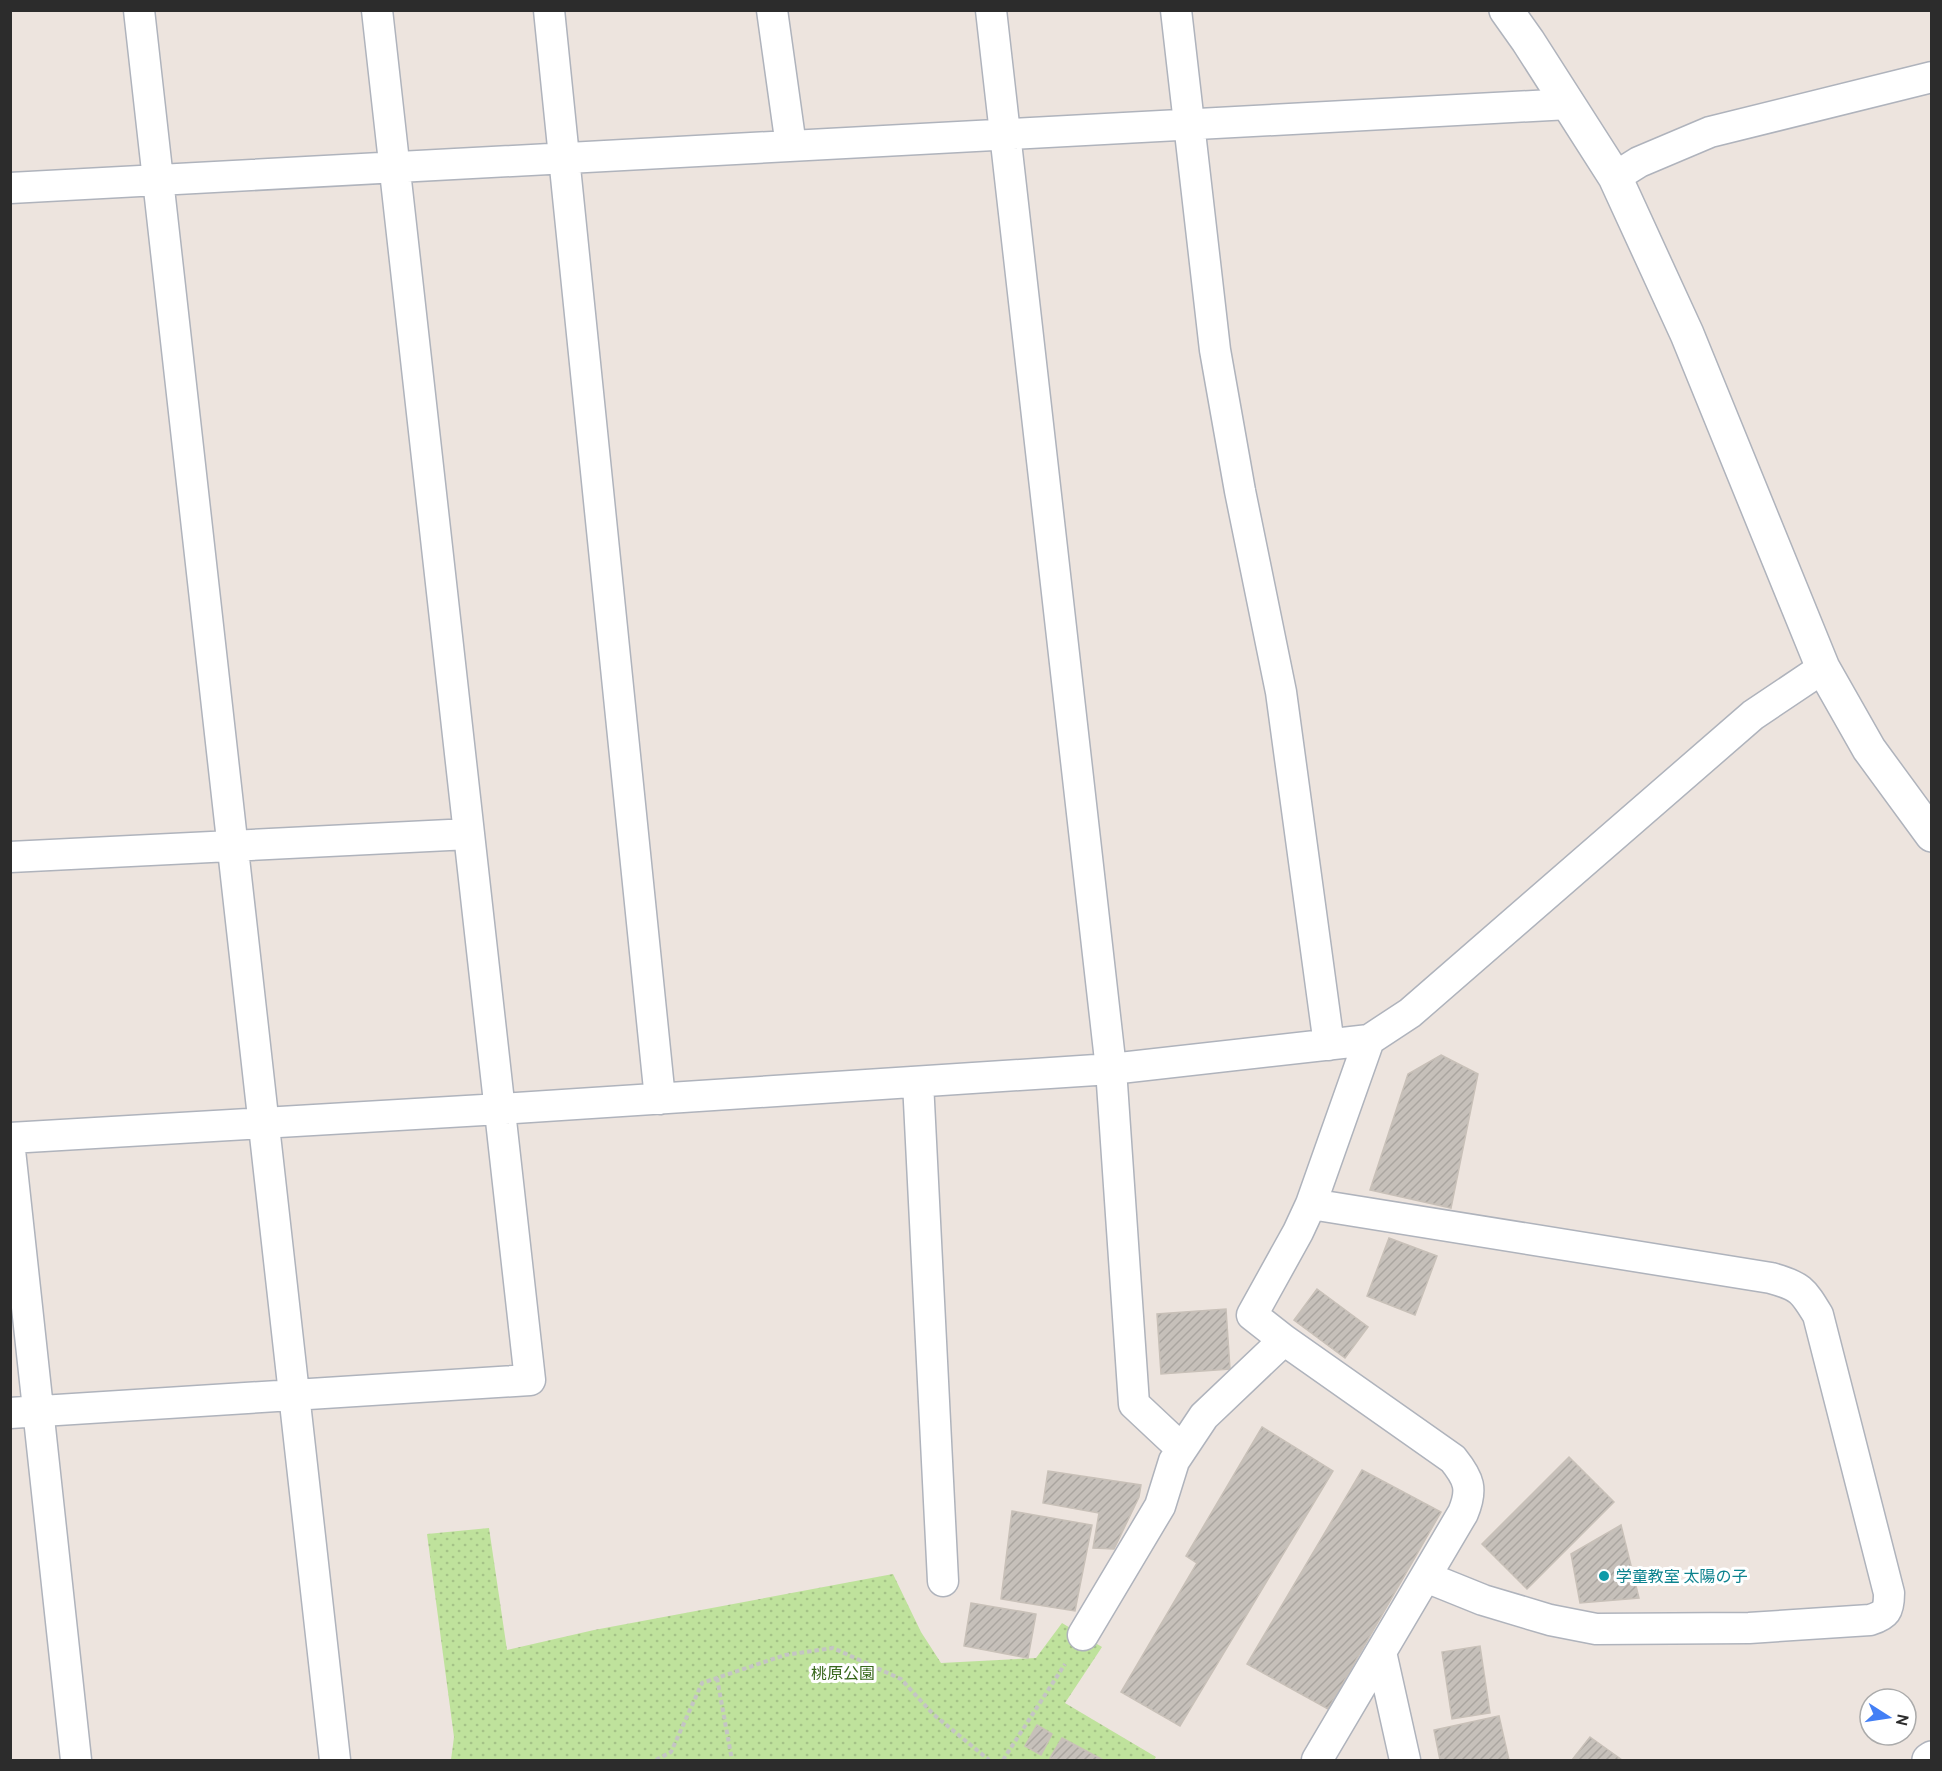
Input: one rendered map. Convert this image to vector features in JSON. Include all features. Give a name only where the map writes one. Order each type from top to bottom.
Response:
[{"type":"street","points":[[139,10],[335,1761]]},
{"type":"street","points":[[24,1412],[530,1380],[377,10]]},
{"type":"street","points":[[549,10],[660,1099]]},
{"type":"street","points":[[772,10],[791,146]]},
{"type":"street","points":[[991,10],[1111,1069],[1134,1404],[1182,1449]]},
{"type":"street","points":[[1176,10],[1215,350],[1242,502],[1281,692],[1329,1045]]},
{"type":"street","points":[[1506,10],[1615,177],[1687,334],[1822,668],[1869,749],[1932,835]]},
{"type":"street","points":[[1615,177],[1640,162],[1710,132],[1932,77]]},
{"type":"street","points":[[10,188],[1569,104]]},
{"type":"street","points":[[10,1138],[1111,1069],[1369,1040],[1410,1013],[1753,715],[1822,668]]},
{"type":"street","points":[[10,857],[469,834]]},
{"type":"street","points":[[1317,1761],[1463,1514],[1468,1500],[1469,1486],[1464,1473],[1453,1459],[1284,1341],[1252,1316],[1311,1204],[1369,1040]]},
{"type":"street","points":[[918,1082],[943,1581]]},
{"type":"street","points":[[10,1150],[24,1412],[76,1761]]},
{"type":"street","points":[[1311,1204],[1759,1276],[1792,1284],[1805,1293],[1818,1315],[1889,1593],[1889,1604],[1880,1617],[1870,1620],[1749,1628],[1596,1629],[1550,1620],[1483,1600],[1426,1576]]},
{"type":"street","points":[[1083,1635],[1160,1506],[1174,1461],[1204,1416],[1284,1341]]},
{"type":"street","points":[[1381,1652],[1405,1761]]},
{"type":"path","points":[[1003,1761],[1083,1635]]},
{"type":"path","points":[[656,1761],[671,1752],[702,1683],[785,1655],[833,1648],[901,1679],[933,1714],[989,1761]]},
{"type":"path","points":[[717,1678],[732,1761]]},
{"type":"green space","name":"桃原公園","points":[[489,1528],[507,1650],[594,1630],[893,1574],[921,1632],[941,1663],[1036,1658],[1062,1623],[1102,1647],[1065,1703],[1156,1757],[1154,1760],[451,1760],[454,1737],[427,1534]]},
{"type":"building","points":[[1441,1055],[1478,1074],[1451,1208],[1370,1190],[1408,1074]]},
{"type":"building","points":[[1389,1238],[1437,1256],[1415,1315],[1367,1296]]},
{"type":"building","points":[[1317,1289],[1368,1327],[1345,1358],[1294,1320]]},
{"type":"building","points":[[1226,1309],[1230,1369],[1161,1374],[1157,1314]]},
{"type":"building","points":[[1262,1427],[1333,1471],[1180,1726],[1121,1692],[1197,1563],[1186,1556]]},
{"type":"building","points":[[1569,1457],[1614,1502],[1527,1589],[1482,1544]]},
{"type":"building","points":[[1362,1470],[1441,1512],[1328,1709],[1247,1664]]},
{"type":"building","points":[[1048,1471],[1141,1485],[1139,1497],[1114,1549],[1093,1548],[1099,1513],[1043,1503]]},
{"type":"building","points":[[1012,1511],[1092,1525],[1075,1611],[1001,1599]]},
{"type":"building","name":"学童教室 太陽の子","points":[[1621,1525],[1639,1598],[1580,1603],[1571,1554]]},
{"type":"building","points":[[971,1603],[1036,1614],[1028,1658],[964,1646]]},
{"type":"building","points":[[1480,1646],[1490,1713],[1452,1719],[1442,1652]]},
{"type":"building","points":[[1499,1716],[1509,1760],[1440,1760],[1434,1730]]},
{"type":"building","points":[[1037,1725],[1052,1734],[1041,1755],[1025,1746]]},
{"type":"building","points":[[1590,1737],[1622,1760],[1572,1760]]},
{"type":"building","points":[[1062,1738],[1103,1760],[1050,1758]]},
{"type":"place","name":"学童教室 太陽の子","points":[[1604,1576]]}]
